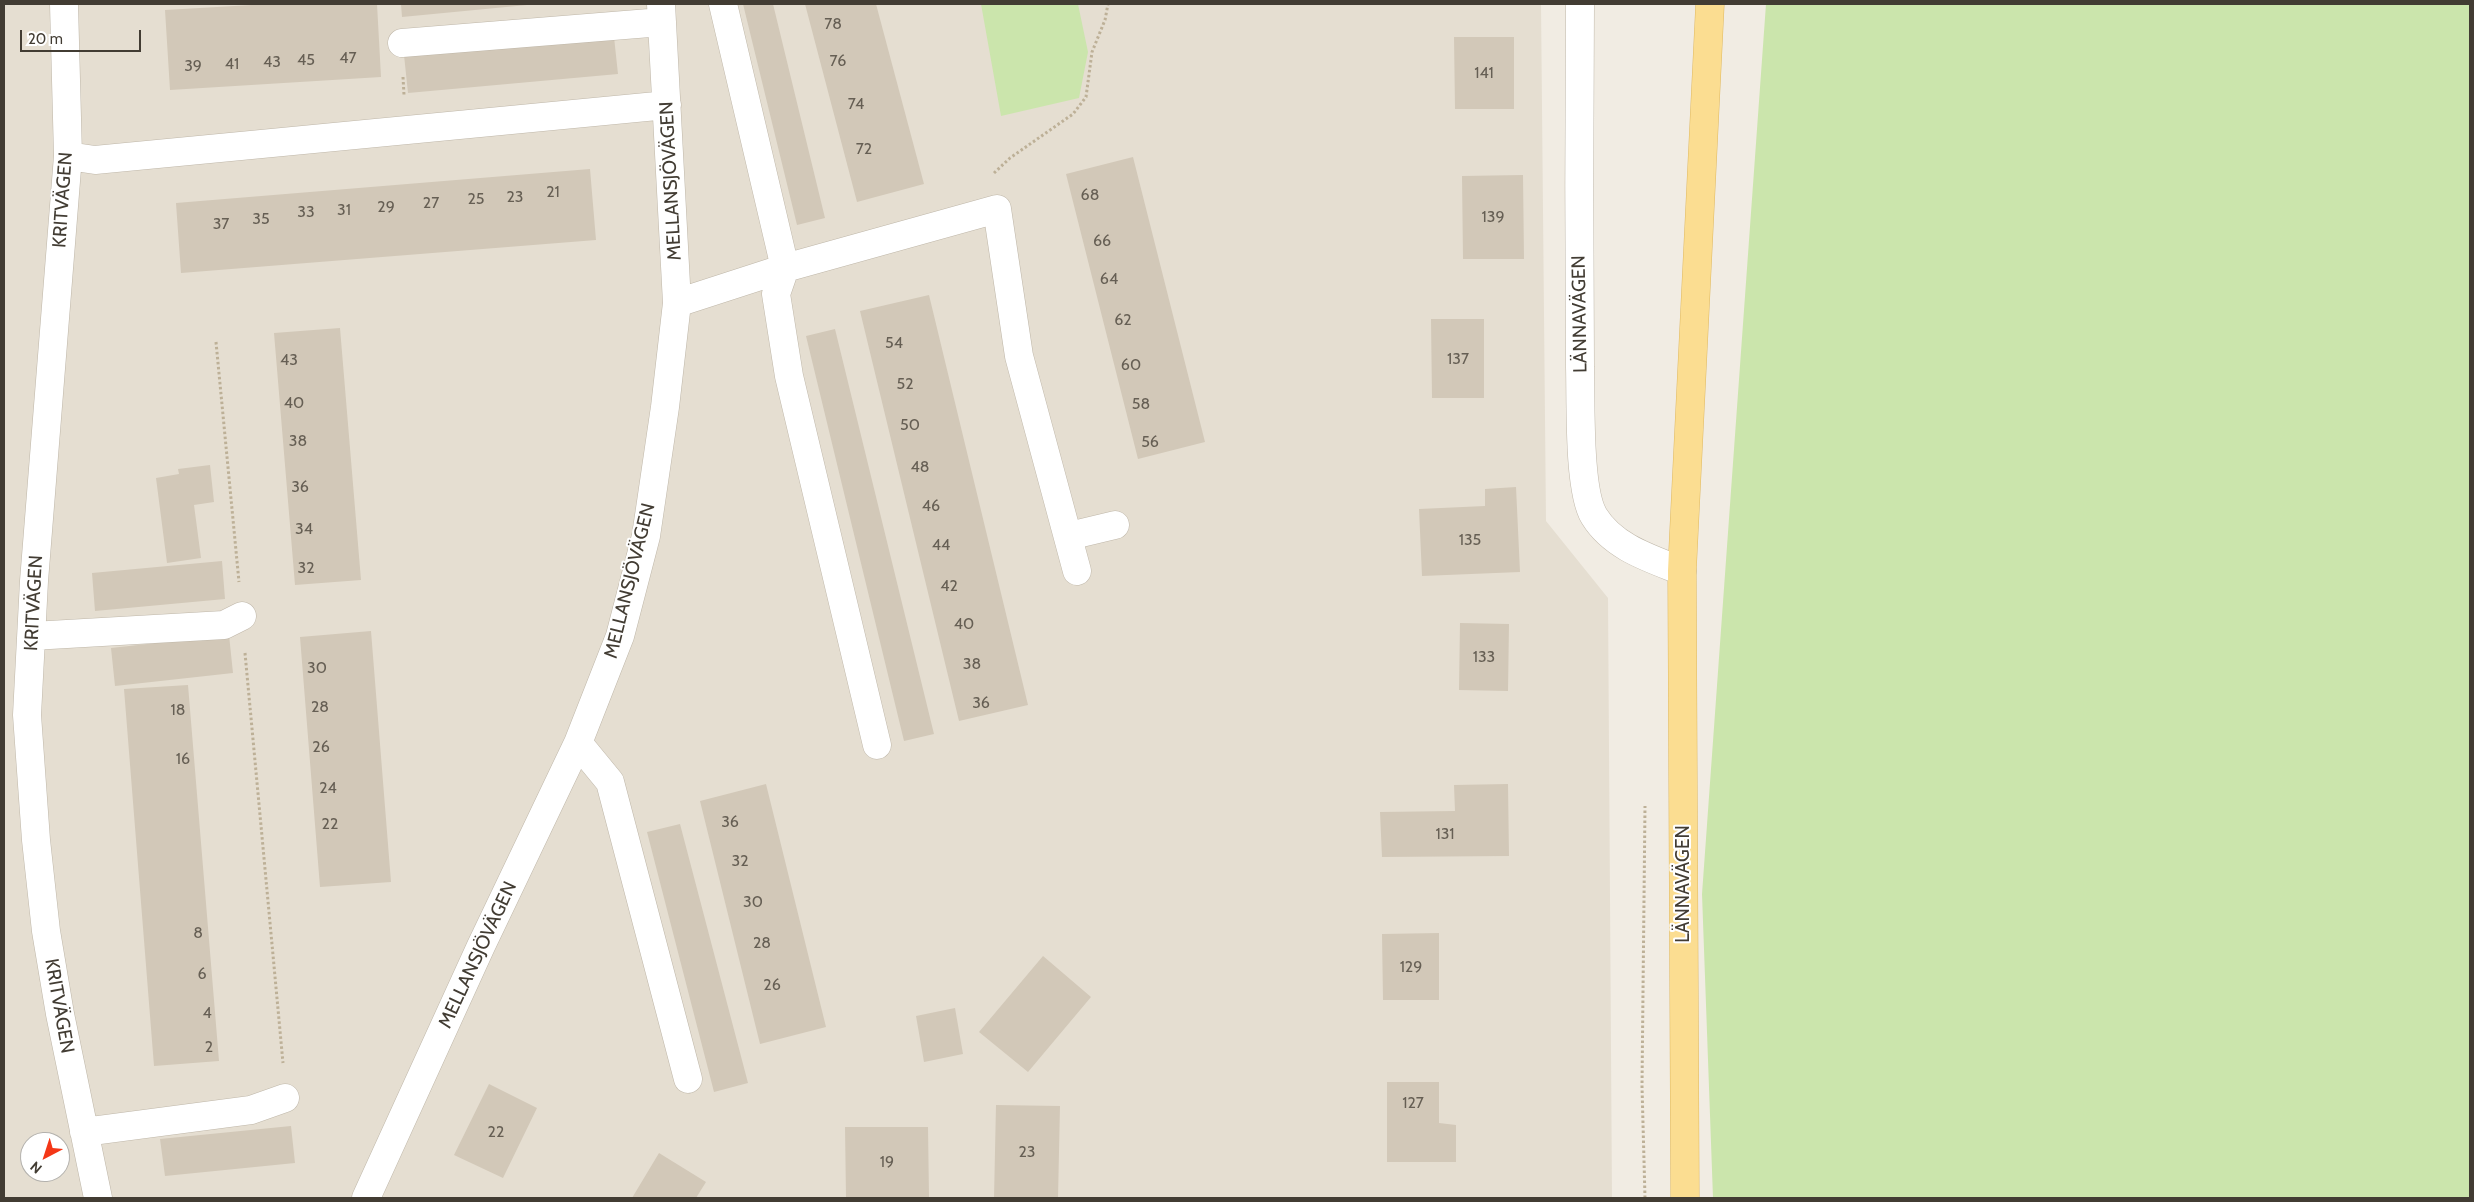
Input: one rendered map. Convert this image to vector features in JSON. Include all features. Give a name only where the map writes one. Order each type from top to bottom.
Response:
[{"type":"main road","name":"LÄNNAVÄGEN","points":[[1685,1198],[1682,571],[1710,4]]},
{"type":"street","name":"KRITVÄGEN","points":[[64,4],[68,156],[27,715],[36,840],[46,931],[60,1014],[98,1198]]},
{"type":"street","points":[[723,4],[786,268],[776,294],[789,376],[877,745]]},
{"type":"street","name":"LÄNNAVÄGEN","points":[[1580,4],[1578,229],[1581,409],[1585,489],[1593,515],[1607,533],[1626,547],[1682,571]]},
{"type":"street","points":[[402,43],[662,13]]},
{"type":"street","name":"MELLANSJÖVÄGEN","points":[[366,1198],[481,946],[578,743],[620,636],[646,536],[665,407],[677,303],[662,13]]},
{"type":"street","points":[[68,156],[95,160],[668,105]]},
{"type":"street","points":[[677,303],[786,268],[997,209],[1019,356],[1077,571]]},
{"type":"street","points":[[1069,536],[1115,524]]},
{"type":"street","points":[[32,636],[224,625],[242,616]]},
{"type":"street","points":[[578,743],[610,782],[688,1079]]},
{"type":"street","points":[[84,1132],[251,1110],[286,1098]]},
{"type":"path","points":[[997,209],[993,174],[1010,158],[1073,114],[1086,97],[1092,52],[1105,20],[1108,4]]},
{"type":"path","points":[[216,342],[286,1098]]},
{"type":"path","points":[[1645,797],[1642,1086],[1645,1198]]},
{"type":"shaded area","points":[[4,4],[1541,4],[1546,521],[1608,598],[1612,1198],[4,1198]]},
{"type":"green space","points":[[981,4],[1078,4],[1088,52],[1079,98],[1001,116]]},
{"type":"green space","points":[[1766,4],[2470,4],[2470,1198],[1713,1198],[1702,894]]},
{"type":"building","points":[[269,4],[377,4],[381,77],[170,90],[165,10]]},
{"type":"building","points":[[401,4],[527,4],[527,5],[402,17]]},
{"type":"building","points":[[743,4],[773,4],[825,218],[797,225]]},
{"type":"building","points":[[805,4],[876,4],[924,184],[857,202]]},
{"type":"building","points":[[614,37],[618,74],[408,93],[404,55]]},
{"type":"building","points":[[1454,37],[1514,37],[1514,109],[1455,109]]},
{"type":"building","points":[[1133,157],[1205,442],[1138,459],[1066,174]]},
{"type":"building","points":[[590,169],[596,240],[181,273],[176,203]]},
{"type":"building","points":[[1523,175],[1524,259],[1463,259],[1462,176]]},
{"type":"building","points":[[929,295],[1028,705],[959,721],[860,311]]},
{"type":"building","points":[[1431,319],[1484,319],[1484,398],[1432,398]]},
{"type":"building","points":[[340,328],[361,580],[295,585],[274,333]]},
{"type":"building","points":[[835,329],[934,734],[904,741],[806,336]]},
{"type":"building","points":[[210,465],[214,502],[194,505],[201,558],[167,563],[156,478],[179,474],[178,469]]},
{"type":"building","points":[[1516,487],[1520,572],[1422,576],[1419,509],[1485,506],[1485,489]]},
{"type":"building","points":[[222,561],[225,599],[95,611],[92,573]]},
{"type":"building","points":[[1460,623],[1509,624],[1508,691],[1459,690]]},
{"type":"building","points":[[371,631],[391,882],[320,887],[300,637]]},
{"type":"building","points":[[229,635],[233,673],[115,686],[111,648]]},
{"type":"building","points":[[188,685],[219,1061],[154,1066],[124,689]]},
{"type":"building","points":[[766,784],[826,1027],[760,1044],[700,801]]},
{"type":"building","points":[[1508,784],[1509,856],[1382,857],[1380,812],[1455,811],[1454,785]]},
{"type":"building","points":[[680,824],[748,1083],[714,1092],[647,832]]},
{"type":"building","points":[[1439,933],[1439,1000],[1383,1000],[1382,934]]},
{"type":"building","points":[[1043,956],[1091,997],[1028,1072],[979,1032]]},
{"type":"building","points":[[955,1008],[963,1054],[924,1062],[916,1016]]},
{"type":"building","points":[[1387,1082],[1439,1082],[1439,1123],[1456,1125],[1456,1162],[1387,1162]]},
{"type":"building","points":[[489,1084],[537,1108],[503,1178],[454,1155]]},
{"type":"building","points":[[996,1105],[1060,1106],[1058,1198],[994,1198]]},
{"type":"building","points":[[291,1126],[295,1163],[165,1176],[160,1139]]},
{"type":"building","points":[[845,1127],[928,1127],[929,1197],[846,1197]]},
{"type":"building","points":[[659,1153],[706,1182],[696,1198],[632,1198]]}]
